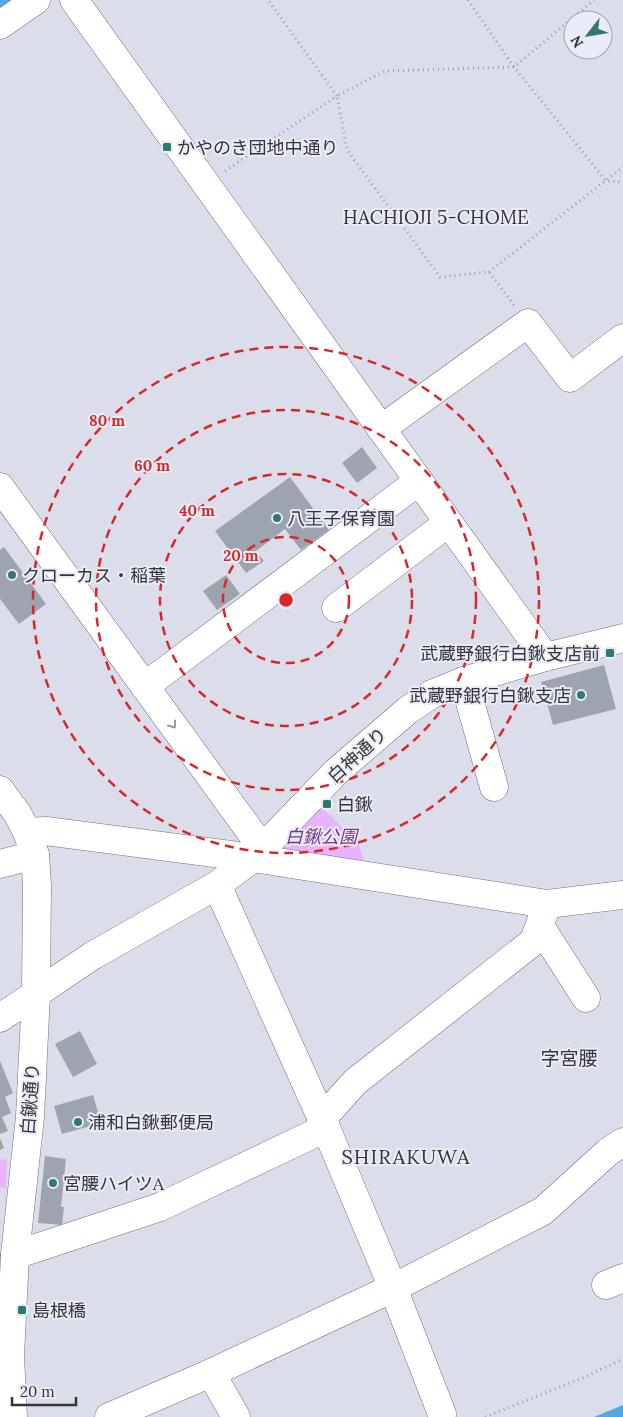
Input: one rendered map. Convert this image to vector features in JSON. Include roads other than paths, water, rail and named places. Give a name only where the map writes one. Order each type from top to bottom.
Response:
[{"type":"street","points":[[0,25],[36,0]]},
{"type":"street","points":[[74,0],[545,657]]},
{"type":"street","points":[[381,429],[528,323],[570,378],[623,338]]},
{"type":"street","points":[[145,686],[419,481]]},
{"type":"street","points":[[0,487],[145,686],[258,854]]},
{"type":"street","points":[[336,608],[448,523]]},
{"type":"street","name":"白神通り","points":[[0,1018],[92,956],[217,885],[258,854],[336,772],[408,710],[432,694],[464,681],[545,657],[623,638]]},
{"type":"street","points":[[464,681],[494,787]]},
{"type":"street","name":"白鍬通り","points":[[0,790],[17,812],[31,843],[37,885],[36,994],[30,1117],[15,1255],[10,1356],[12,1417]]},
{"type":"street","points":[[0,864],[46,831],[258,854],[543,915],[623,895]]},
{"type":"street","points":[[217,885],[324,1124],[393,1288],[442,1414]]},
{"type":"street","points":[[543,915],[586,998]]},
{"type":"street","points":[[15,1255],[160,1207],[324,1124],[355,1082],[534,941],[543,915]]},
{"type":"street","points":[[109,1417],[158,1407],[211,1373],[393,1288],[543,1212],[608,1152],[623,1142]]},
{"type":"street","points":[[211,1373],[236,1417]]},
{"type":"water","points":[[623,1405],[623,1417],[594,1417]]},
{"type":"waterway","points":[[0,3],[4,0]]},
{"type":"place","name":"かやのき団地中通り","points":[[167,147]]},
{"type":"place","name":"八王子保育園","points":[[277,518]]},
{"type":"place","name":"クローカス・稲葉","points":[[12,575]]},
{"type":"place","name":"武蔵野銀行白鍬支店前","points":[[610,653]]},
{"type":"place","name":"武蔵野銀行白鍬支店","points":[[581,695]]},
{"type":"place","name":"白鍬","points":[[327,804]]},
{"type":"place","name":"浦和白鍬郵便局","points":[[78,1122]]},
{"type":"place","name":"宮腰ハイツA","points":[[53,1183]]},
{"type":"place","name":"島根橋","points":[[22,1310]]},
{"type":"district","name":"HACHIOJI 5-CHOME","points":[[436,217]]},
{"type":"district","name":"字宮腰","points":[[569,1058]]},
{"type":"district","name":"SHIRAKUWA","points":[[406,1156]]},
{"type":"park label","name":"白鍬公園","points":[[321,836]]}]
